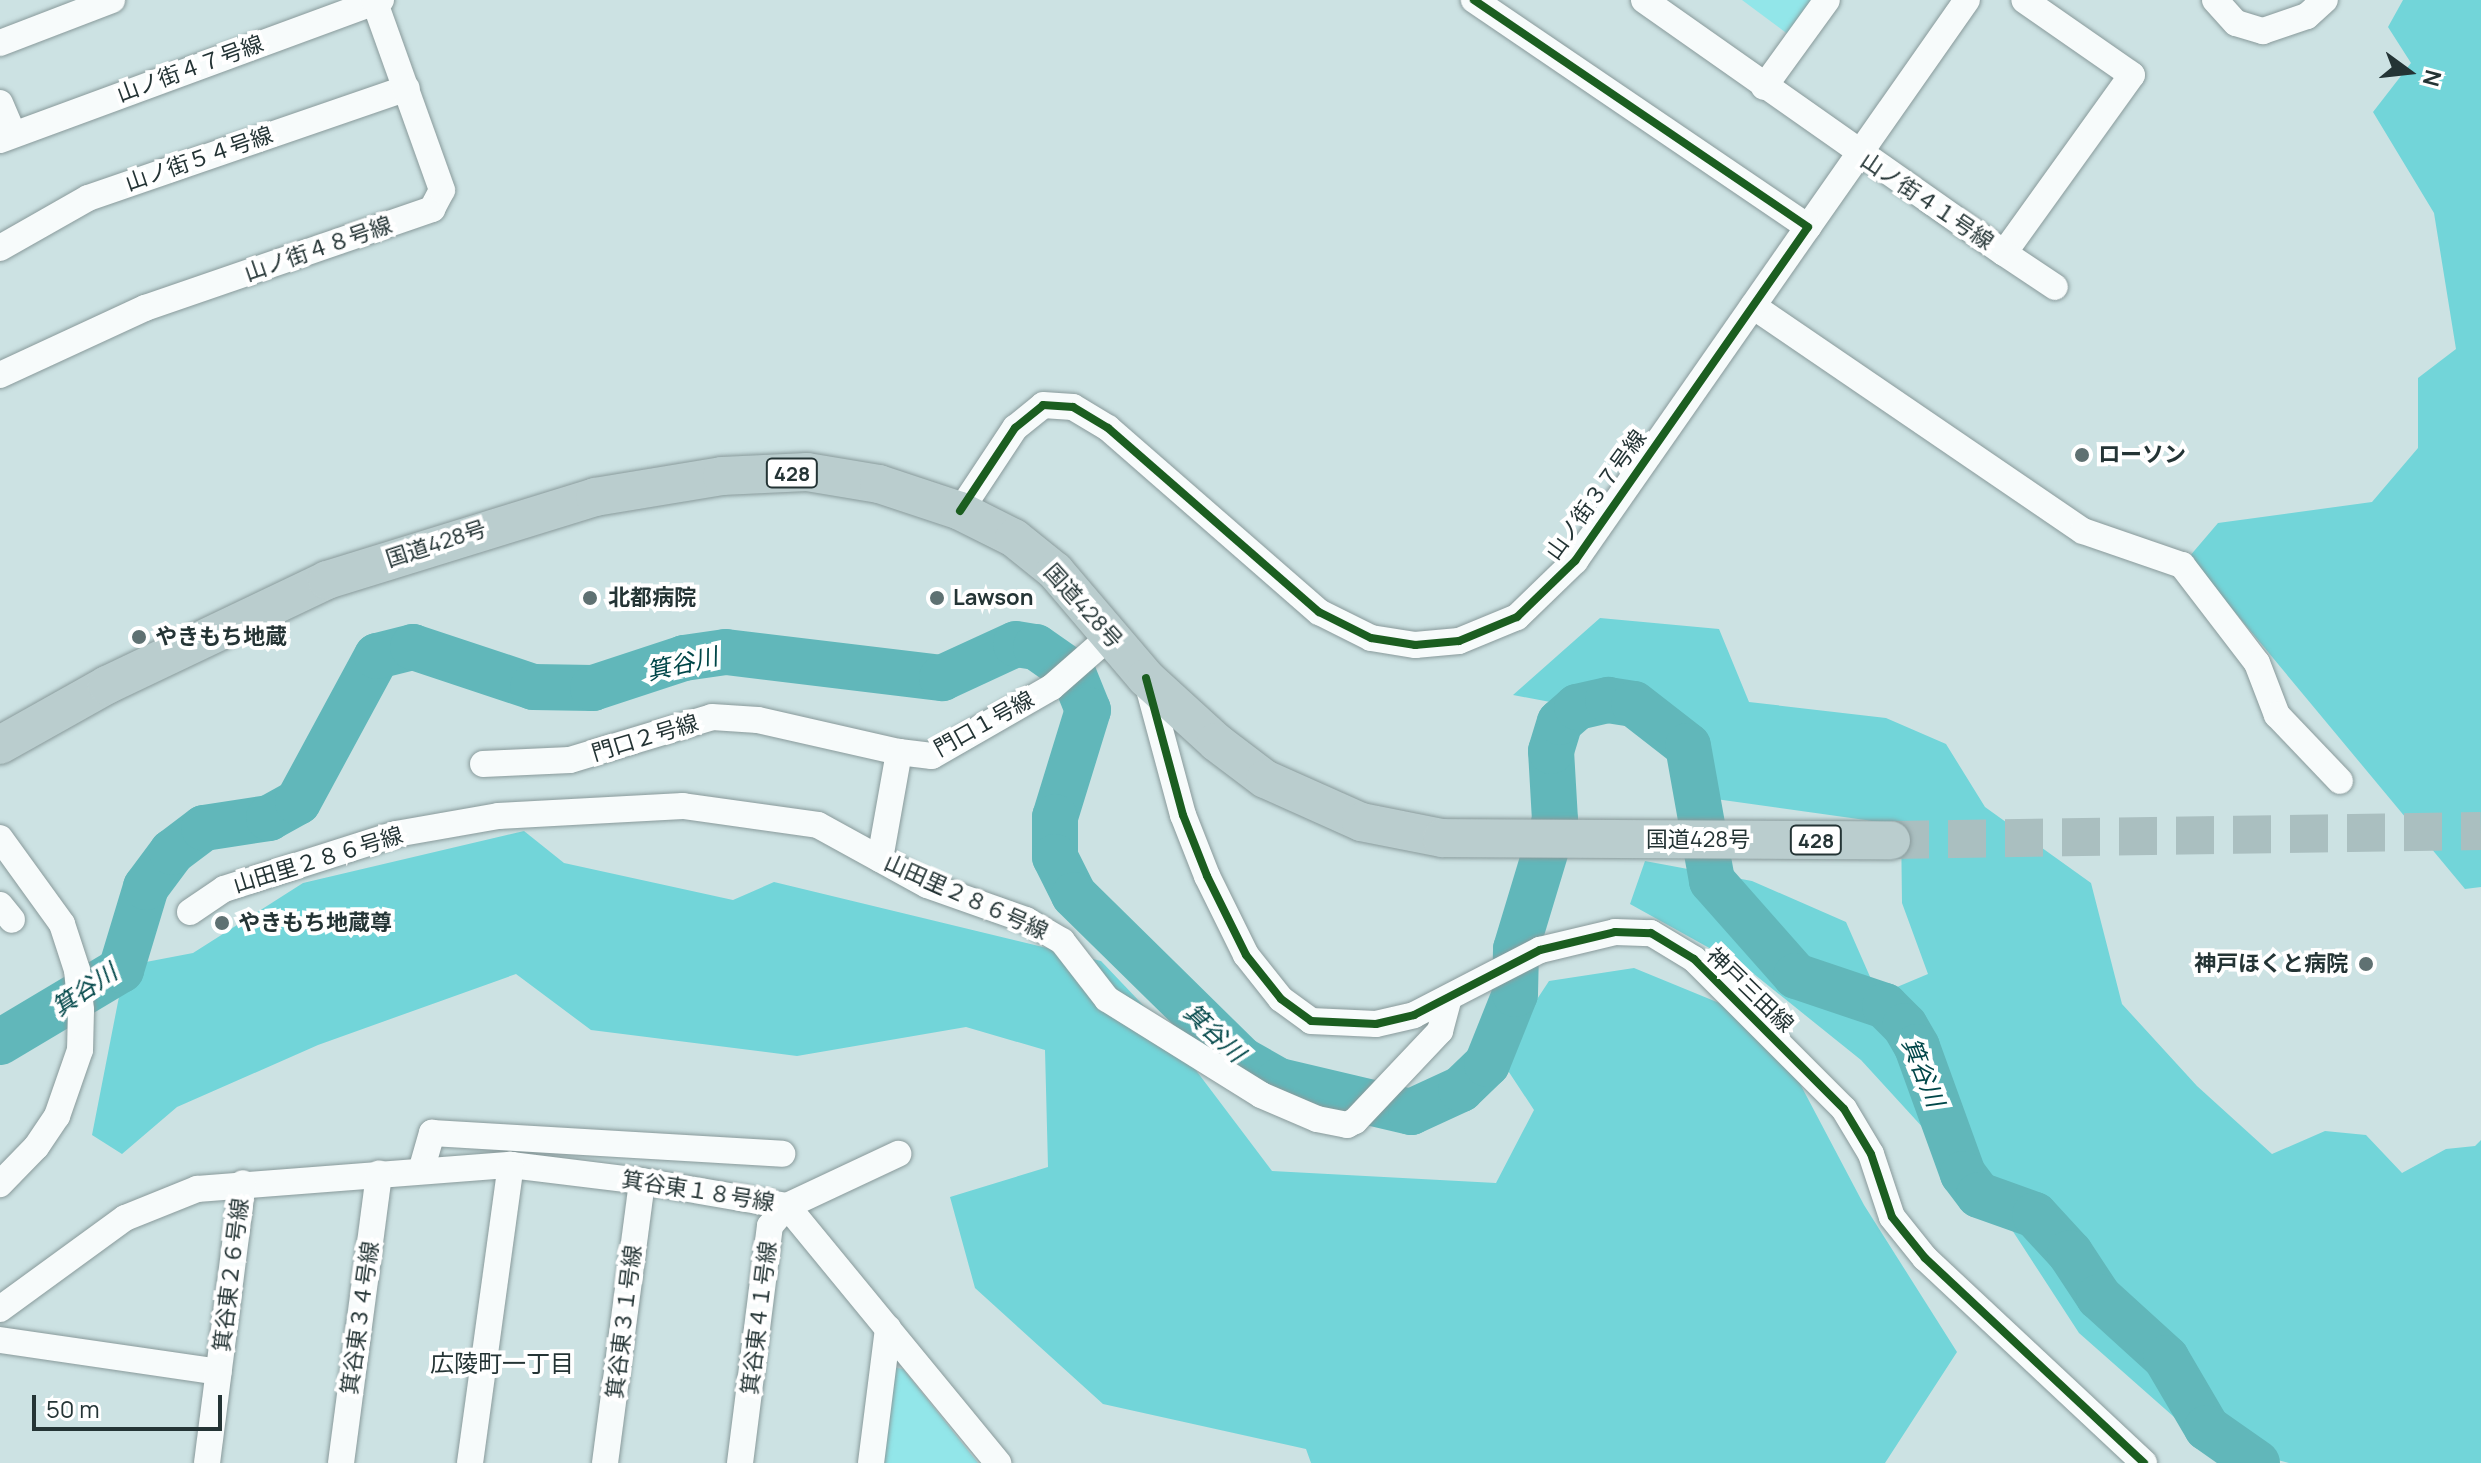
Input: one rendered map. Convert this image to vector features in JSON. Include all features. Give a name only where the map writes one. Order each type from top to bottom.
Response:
[{"type":"highway","name":"国道428号","points":[[0,745],[107,685],[327,580],[595,497],[722,476],[807,472],[879,484],[960,511],[1014,538],[1055,571],[1098,645],[1146,678],[1265,779],[1361,822],[1442,838],[1891,840]]},
{"type":"street","points":[[1474,0],[1808,227]]},
{"type":"street","name":"山ノ街４１号線","points":[[1644,0],[1859,155],[2004,253],[2132,75],[2024,0]]},
{"type":"street","points":[[1764,87],[1827,0]]},
{"type":"street","name":"山ノ街３７号線","points":[[960,511],[1015,428],[1043,405],[1073,407],[1108,428],[1319,612],[1371,638],[1415,645],[1459,641],[1517,617],[1575,561],[1967,0]]},
{"type":"street","points":[[2215,0],[2236,23],[2263,31],[2307,16],[2325,0]]},
{"type":"street","points":[[0,43],[107,1]]},
{"type":"street","name":"山ノ街４８号線","points":[[0,375],[145,308],[432,209],[442,190],[377,1]]},
{"type":"street","name":"山ノ街４７号線","points":[[6,137],[377,1]]},
{"type":"street","name":"山ノ街５４号線","points":[[0,248],[88,198],[407,88]]},
{"type":"street","points":[[0,103],[6,137]]},
{"type":"street","points":[[2004,253],[2055,287]]},
{"type":"street","points":[[1753,306],[2083,531],[2182,565],[2257,663],[2277,715],[2340,781]]},
{"type":"street","name":"門口１号線","points":[[899,752],[932,756],[1052,687],[1098,645]]},
{"type":"street","name":"神戸三田線","points":[[1146,678],[1183,815],[1207,876],[1246,955],[1281,999],[1311,1021],[1343,1026],[1414,1015],[1540,950],[1615,932],[1651,933],[1694,959],[1844,1109],[1871,1154],[1892,1217],[1925,1258],[2144,1463]]},
{"type":"street","name":"門口２号線","points":[[483,764],[570,760],[712,717],[758,720],[899,752]]},
{"type":"street","points":[[880,859],[899,752]]},
{"type":"street","name":"山田里２８６号線","points":[[190,912],[224,889],[320,855],[396,834],[498,816],[683,806],[818,825],[927,885],[1026,920],[1062,941],[1107,999],[1261,1095],[1317,1119],[1347,1125],[1355,1121],[1440,1031],[1449,998]]},
{"type":"street","points":[[0,838],[33,881],[71,947],[81,1010],[80,1050],[57,1116],[36,1147],[0,1184]]},
{"type":"street","name":"箕谷東１８号線","points":[[421,1171],[432,1133],[782,1154]]},
{"type":"street","points":[[787,1206],[898,1154]]},
{"type":"street","points":[[470,1463],[511,1165]]},
{"type":"street","name":"箕谷東１８号線","points":[[0,1309],[125,1218],[197,1189],[243,1183],[511,1165],[642,1181],[787,1206],[998,1463]]},
{"type":"street","name":"箕谷東３４号線","points":[[341,1463],[379,1173]]},
{"type":"street","name":"箕谷東３１号線","points":[[605,1463],[642,1181]]},
{"type":"street","name":"箕谷東２６号線","points":[[207,1463],[243,1183]]},
{"type":"street","name":"箕谷東４１号線","points":[[740,1463],[770,1226],[787,1206]]},
{"type":"street","points":[[871,1463],[888,1328]]},
{"type":"street","points":[[0,1340],[219,1372]]},
{"type":"shaded area","points":[[1742,0],[1813,0],[1789,35]]},
{"type":"shaded area","points":[[2403,0],[2481,0],[2481,887],[2465,889],[2189,557],[2218,523],[2372,502],[2418,448],[2418,378],[2456,349],[2434,213],[2373,112],[2411,63],[2388,27]]},
{"type":"shaded area","points":[[1600,618],[1719,629],[1749,702],[1886,718],[1946,744],[1985,807],[2091,883],[2122,1004],[2197,1086],[2272,1154],[2325,1131],[2366,1135],[2402,1173],[2446,1149],[2475,1146],[2481,1140],[2481,1463],[2289,1463],[2199,1439],[2079,1333],[2001,1213],[1861,1060],[1749,970],[1630,904],[1645,861],[1752,881],[1846,922],[1878,995],[1928,974],[1902,903],[1901,825],[1687,795],[1682,727],[1513,695]]},
{"type":"shaded area","points":[[524,831],[564,863],[733,900],[774,882],[1101,961],[1161,1024],[1272,1171],[1496,1183],[1534,1110],[1499,1057],[1549,981],[1634,968],[1768,1023],[1864,1205],[1957,1352],[1885,1463],[1311,1463],[1306,1449],[1103,1404],[975,1288],[950,1197],[1048,1167],[1045,1050],[966,1027],[797,1056],[591,1030],[516,974],[318,1045],[177,1107],[122,1154],[92,1135],[125,966],[193,953],[303,883]]},
{"type":"shaded area","points":[[891,1367],[903,1369],[978,1463],[879,1463]]},
{"type":"waterway","name":"箕谷川","points":[[0,1042],[121,970],[146,887],[172,852],[204,828],[269,818],[298,802],[377,656],[413,647],[533,687],[593,688],[684,658],[726,652],[942,678],[1016,644],[1036,647],[1073,673],[1088,710],[1055,817],[1055,857],[1074,895],[1242,1060],[1279,1081],[1411,1112],[1461,1089],[1487,1064],[1515,994],[1516,949],[1555,820],[1551,751],[1560,722],[1577,707],[1608,700],[1634,704],[1688,746],[1712,881],[1796,976],[1885,1006],[1905,1026],[1917,1047],[1963,1174],[1979,1195],[2035,1215],[2070,1253],[2099,1297],[2166,1358],[2207,1428],[2257,1463]]},
{"type":"tunnel","points":[[1891,840],[2481,831]]},
{"type":"cycle path","points":[[960,511],[1015,428],[1043,405],[1073,407],[1108,428],[1319,612],[1371,638],[1415,645],[1459,641],[1517,617],[1575,561],[1808,227],[1474,0]]},
{"type":"cycle path","points":[[1146,678],[1183,815],[1207,876],[1246,955],[1281,999],[1311,1021],[1376,1024],[1414,1015],[1540,950],[1615,932],[1651,933],[1694,959],[1844,1109],[1871,1154],[1892,1217],[1925,1258],[2144,1463]]},
{"type":"place","name":"ローソン","points":[[2082,455]]},
{"type":"place","name":"北都病院","points":[[590,598]]},
{"type":"place","name":"Lawson","points":[[937,598]]},
{"type":"place","name":"やきもち地蔵","points":[[139,637]]},
{"type":"place","name":"やきもち地蔵尊","points":[[222,923]]},
{"type":"place","name":"神戸ほくと病院","points":[[2366,964]]},
{"type":"district","name":"広陵町一丁目","points":[[502,1363]]}]
